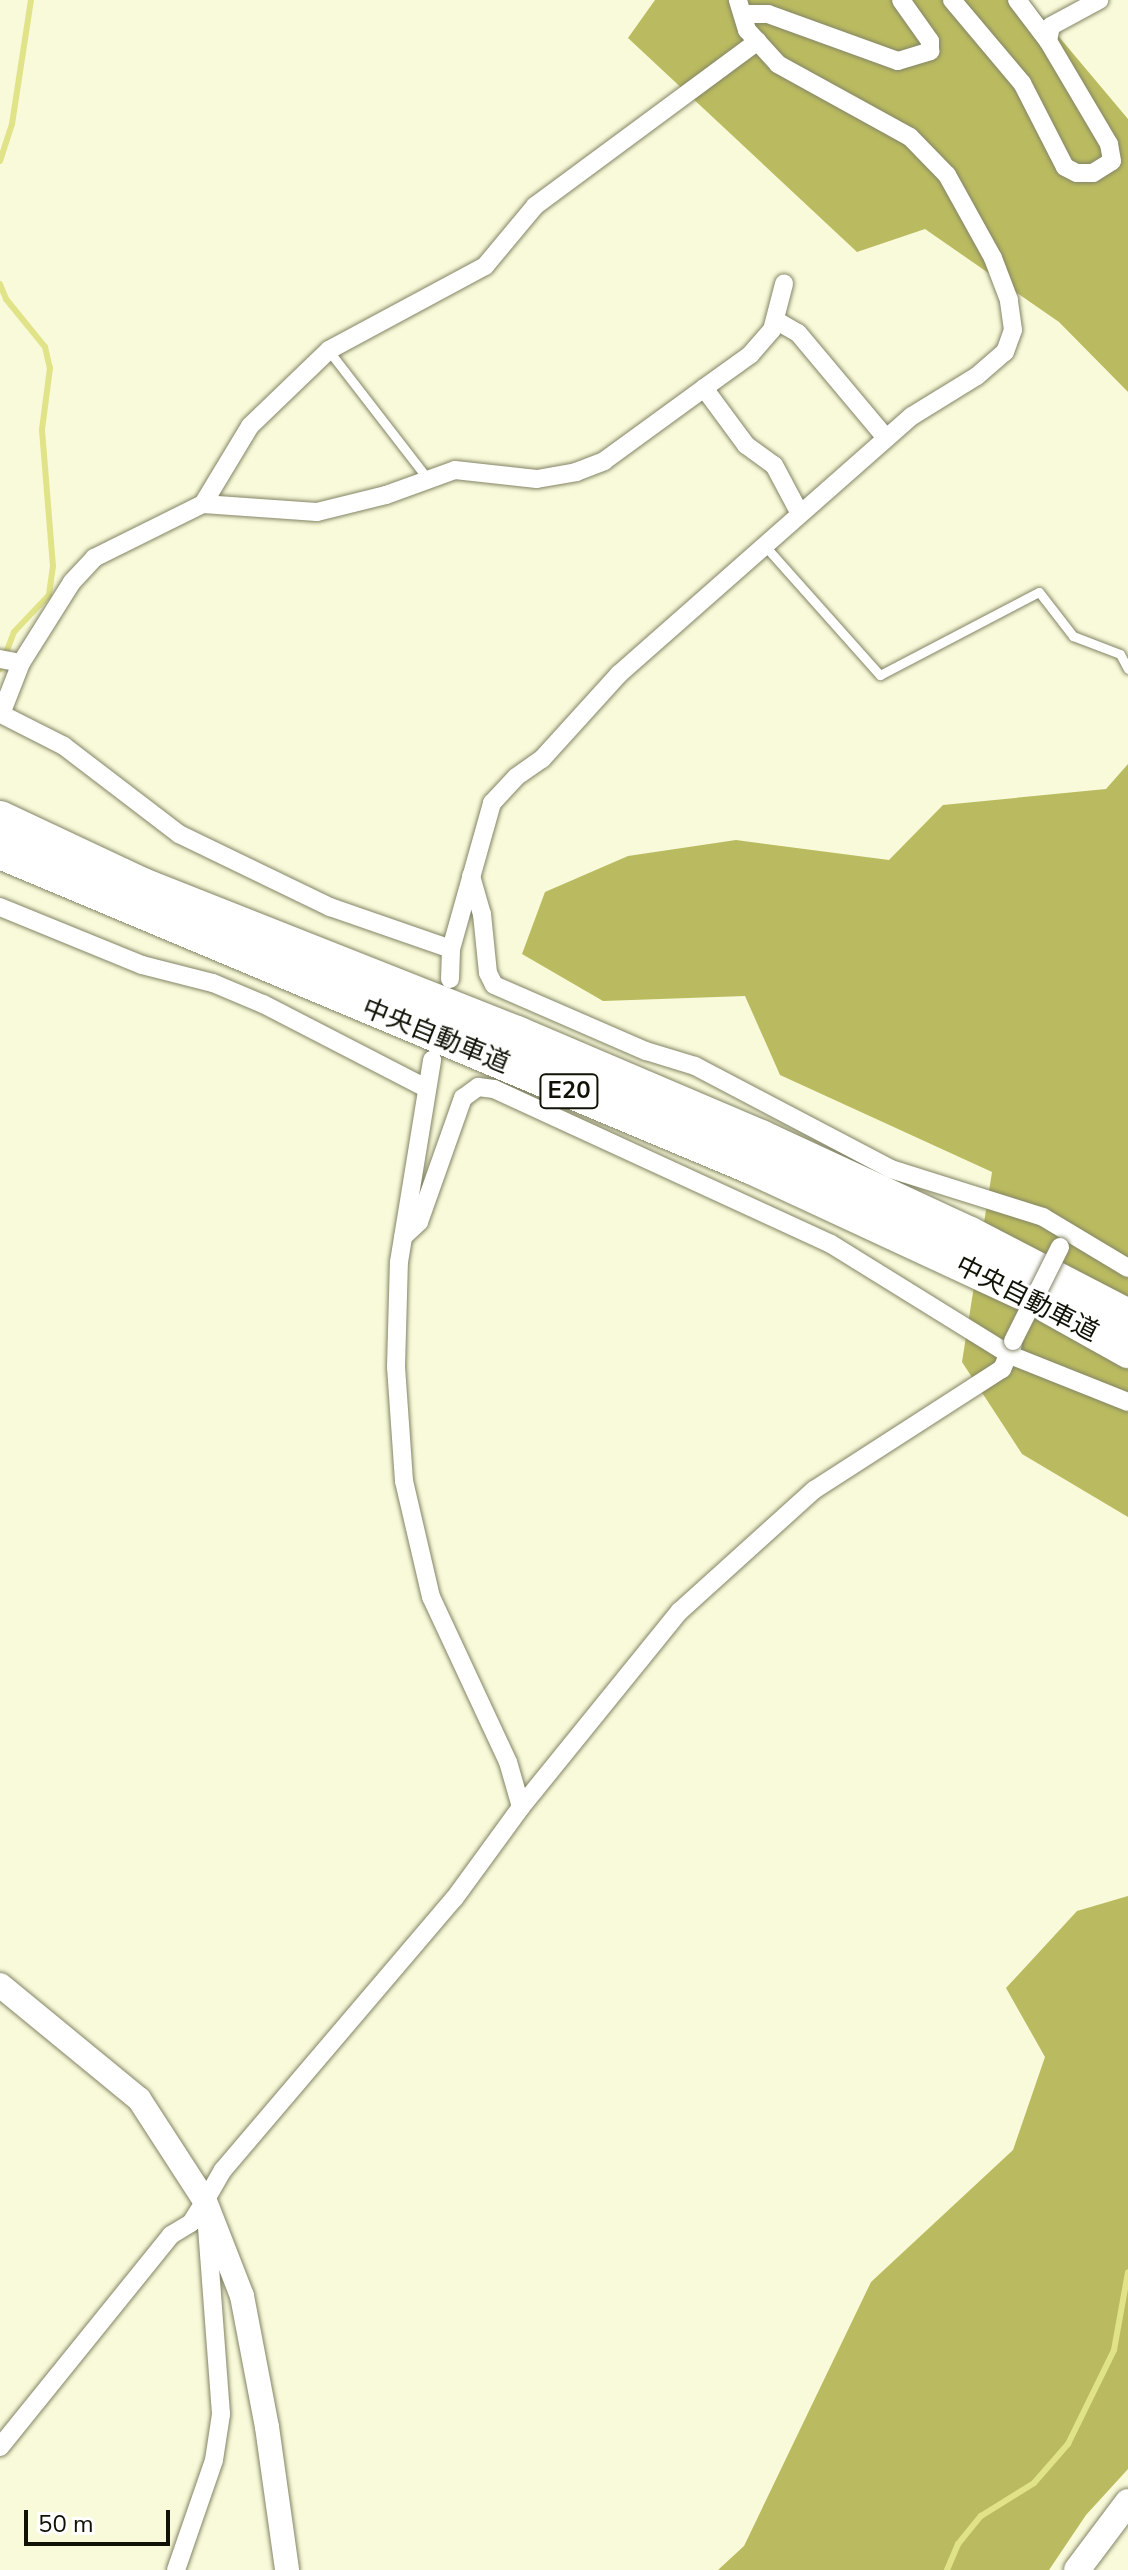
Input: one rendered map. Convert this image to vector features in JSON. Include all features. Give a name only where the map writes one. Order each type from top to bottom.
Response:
[{"type":"highway","name":"中央自動車道","points":[[0,818],[143,885],[517,1033],[761,1137],[970,1234],[1128,1316]]},
{"type":"highway","name":"中央自動車道","points":[[0,852],[751,1167],[1035,1299],[1128,1351]]},
{"type":"main road","points":[[1077,2570],[1128,2502]]},
{"type":"street","points":[[740,7],[768,14],[898,61],[920,57],[930,51],[930,41],[901,0]]},
{"type":"street","points":[[952,0],[1022,83],[1065,167],[1093,173],[1112,161],[1109,144],[1048,41],[1017,0]]},
{"type":"street","points":[[1048,41],[1051,26],[1099,0]]},
{"type":"street","points":[[450,979],[451,949],[492,803],[516,777],[542,759],[619,674],[886,438],[1005,352],[1013,330],[1009,300],[993,258],[947,175],[910,137],[778,64],[758,41],[740,7]]},
{"type":"street","points":[[203,504],[250,426],[329,350],[485,266],[535,206],[758,41]]},
{"type":"street","points":[[451,949],[330,907],[179,834],[64,746],[1,714],[21,663],[72,582],[94,558],[203,504],[317,512],[386,495],[455,470],[537,479],[576,472],[604,461],[750,355],[777,321],[784,284]]},
{"type":"street","points":[[777,321],[798,333],[886,438]]},
{"type":"street","points":[[704,388],[746,445],[774,465],[800,514]]},
{"type":"street","points":[[0,659],[21,663]]},
{"type":"street","points":[[471,876],[482,914],[488,973],[494,985],[646,1051],[695,1066],[891,1169],[1043,1217],[1064,1240],[1093,1242],[1128,1268]]},
{"type":"street","points":[[0,907],[142,965],[213,983],[263,1004],[426,1088]]},
{"type":"street","points":[[432,1060],[403,1237],[396,1367],[415,1545],[431,1597],[508,1762],[521,1807]]},
{"type":"street","points":[[403,1237],[419,1222],[463,1098],[478,1087],[494,1089],[831,1244],[1012,1348],[1128,1402]]},
{"type":"street","points":[[0,2447],[171,2235],[191,2223],[223,2170],[454,1899],[521,1807],[680,1611],[814,1490],[954,1405],[1002,1369],[1064,1240]]},
{"type":"street","points":[[0,1985],[139,2099],[205,2201],[242,2296],[287,2570]]},
{"type":"street","points":[[176,2570],[214,2460],[221,2414],[205,2201]]},
{"type":"lane","points":[[329,350],[427,478]]},
{"type":"lane","points":[[765,546],[880,675],[1039,592],[1073,636],[1120,654],[1128,669]]},
{"type":"shaded area","points":[[655,0],[1028,0],[1128,119],[1128,392],[1059,322],[925,229],[857,252],[628,38]]},
{"type":"shaded area","points":[[1128,764],[1128,1517],[1022,1454],[962,1362],[992,1172],[780,1075],[745,996],[603,1001],[522,954],[545,892],[628,856],[736,840],[889,860],[943,805],[1106,789]]},
{"type":"shaded area","points":[[1128,1896],[1128,2469],[1086,2515],[1049,2570],[718,2570],[744,2546],[871,2282],[1013,2150],[1045,2057],[1006,1988],[1077,1911]]},
{"type":"waterway","points":[[0,161],[12,124],[31,0]]},
{"type":"waterway","points":[[0,284],[6,299],[45,347],[50,368],[42,430],[53,566],[49,595],[14,632],[0,669]]},
{"type":"waterway","points":[[947,2570],[958,2544],[981,2516],[1034,2483],[1068,2444],[1114,2350],[1128,2272]]}]
